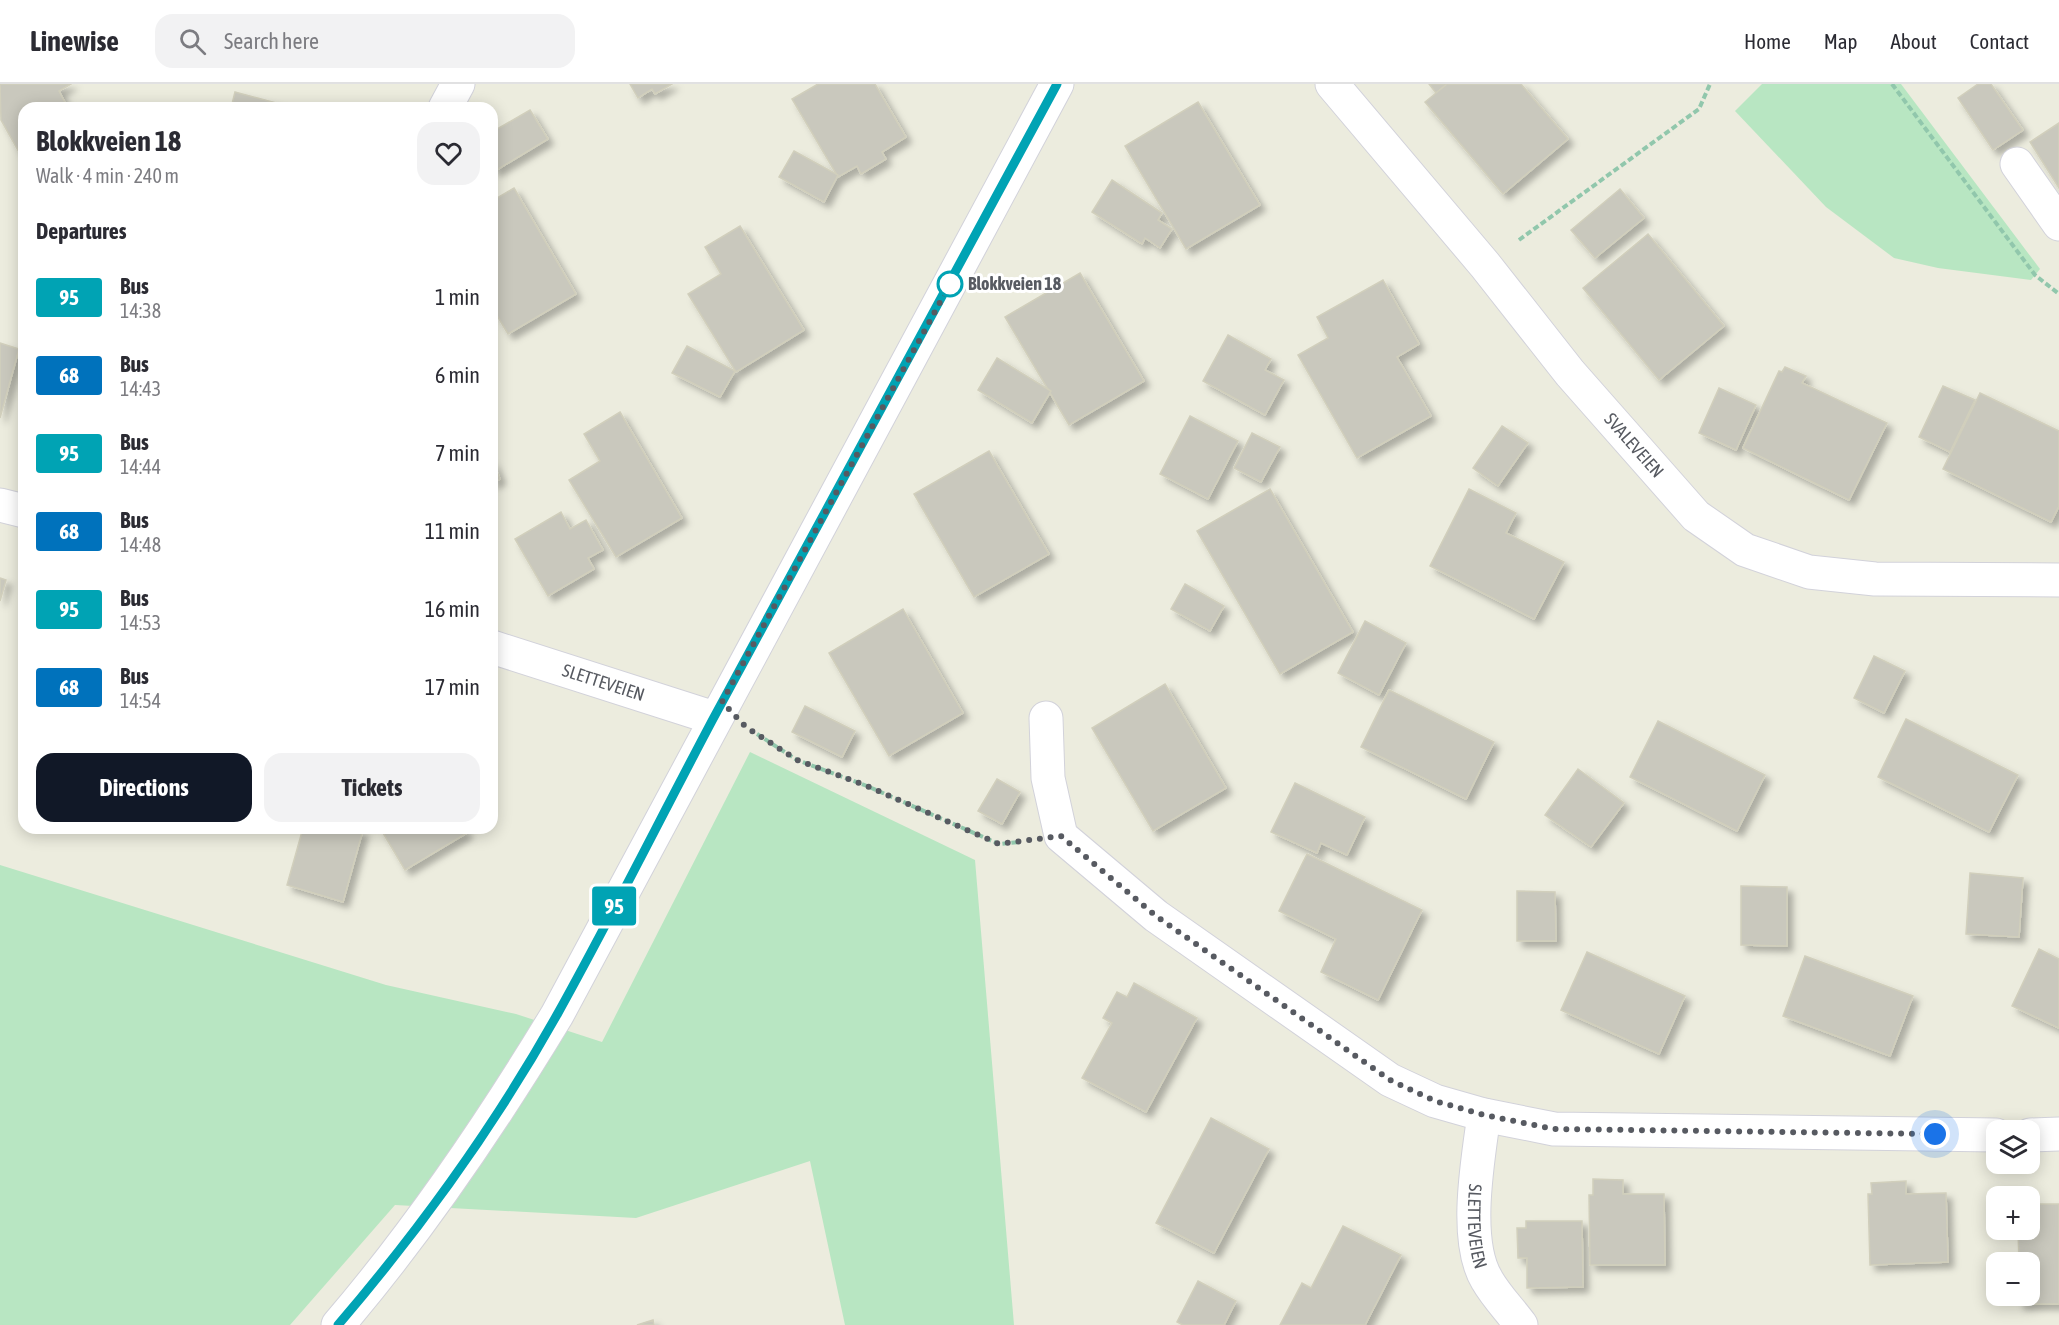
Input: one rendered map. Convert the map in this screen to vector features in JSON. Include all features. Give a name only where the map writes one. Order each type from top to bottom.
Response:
[{"type":"street","points":[[448,102],[459,84]]},
{"type":"street","points":[[338,1325],[380,1276],[447,1188],[557,1015],[718,710],[1057,84]]},
{"type":"street","name":"SVALEVEIEN","points":[[1332,84],[1485,265],[1570,373],[1696,516],[1745,550],[1809,572],[1875,579],[2059,580]]},
{"type":"street","points":[[2017,164],[2059,224]]},
{"type":"street","points":[[0,505],[18,510]]},
{"type":"street","name":"SLETTEVEIEN","points":[[498,649],[718,710]]},
{"type":"street","points":[[1046,718],[1048,778],[1061,836],[1156,916],[1390,1080],[1435,1101],[1484,1115],[1554,1129],[1986,1135]]},
{"type":"street","name":"SLETTEVEIEN","points":[[1484,1115],[1474,1187],[1476,1254],[1486,1279],[1521,1325]]},
{"type":"street","points":[[2040,1135],[2059,1134]]},
{"type":"path","points":[[1485,265],[1699,109],[1710,84]]},
{"type":"path","points":[[1892,84],[2035,275],[2059,294]]},
{"type":"path","points":[[718,710],[797,760],[867,786],[999,844],[1061,836]]},
{"type":"green space","points":[[1762,84],[1901,84],[2040,269],[2031,280],[1938,268],[1894,258],[1826,207],[1735,111]]},
{"type":"green space","points":[[750,752],[975,860],[1014,1325],[845,1325],[810,1161],[636,1218],[395,1205],[290,1325],[0,1325],[0,865],[386,985],[516,1014],[602,1042]]},
{"type":"building","points":[[0,84],[71,84],[59,91],[65,102],[18,102],[18,150],[1,120]]},
{"type":"building","points":[[630,84],[672,84],[655,94],[652,89],[638,98]]},
{"type":"building","points":[[818,84],[875,84],[906,137],[882,152],[886,159],[861,174],[857,166],[838,177],[792,99]]},
{"type":"building","points":[[1429,84],[1447,84],[1436,93]]},
{"type":"building","points":[[1447,84],[1521,84],[1568,139],[1503,194],[1425,102]]},
{"type":"building","points":[[1978,84],[1991,84],[2023,130],[1993,150],[1958,98]]},
{"type":"building","points":[[235,92],[272,102],[232,102]]},
{"type":"building","points":[[1198,102],[1260,205],[1186,249],[1125,146]]},
{"type":"building","points":[[530,110],[548,139],[498,169],[498,129]]},
{"type":"building","points":[[2059,123],[2059,188],[2030,142]]},
{"type":"building","points":[[794,151],[838,175],[824,202],[779,177]]},
{"type":"building","points":[[1112,180],[1162,213],[1158,220],[1172,229],[1160,248],[1145,238],[1142,244],[1092,212]]},
{"type":"building","points":[[514,188],[576,294],[508,334],[498,317],[498,197]]},
{"type":"building","points":[[1620,189],[1644,218],[1595,258],[1571,230]]},
{"type":"building","points":[[740,226],[804,330],[736,372],[688,294],[721,274],[705,247]]},
{"type":"building","points":[[1648,234],[1724,326],[1659,380],[1583,288]]},
{"type":"building","points":[[1080,273],[1144,381],[1069,425],[1005,317]]},
{"type":"building","points":[[1383,280],[1419,344],[1397,357],[1431,416],[1357,458],[1298,355],[1328,338],[1317,317]]},
{"type":"building","points":[[1228,335],[1271,359],[1265,370],[1284,380],[1265,415],[1203,381]]},
{"type":"building","points":[[0,343],[18,349],[18,353],[0,418]]},
{"type":"building","points":[[687,346],[735,371],[720,397],[672,373]]},
{"type":"building","points":[[997,358],[1051,391],[1032,423],[978,390]]},
{"type":"building","points":[[1785,367],[1806,376],[1802,383],[1887,423],[1849,500],[1743,448],[1779,371],[1782,372]]},
{"type":"building","points":[[1943,386],[1975,400],[1950,452],[1919,437]]},
{"type":"building","points":[[1719,388],[1756,405],[1736,450],[1699,433]]},
{"type":"building","points":[[1980,393],[2059,431],[2059,506],[2051,522],[1943,469]]},
{"type":"building","points":[[620,412],[682,518],[616,557],[569,480],[600,461],[584,434]]},
{"type":"building","points":[[1190,416],[1238,441],[1208,499],[1160,474]]},
{"type":"building","points":[[1502,426],[1528,443],[1498,486],[1473,468]]},
{"type":"building","points":[[1252,433],[1280,447],[1261,482],[1234,468]]},
{"type":"building","points":[[989,451],[1049,554],[974,597],[914,494]]},
{"type":"building","points":[[1270,489],[1353,632],[1280,674],[1197,531]]},
{"type":"building","points":[[1469,489],[1516,513],[1506,533],[1564,562],[1534,619],[1430,566]]},
{"type":"building","points":[[561,512],[570,529],[586,520],[603,550],[588,558],[594,569],[548,596],[515,539]]},
{"type":"building","points":[[0,578],[6,580],[0,601]]},
{"type":"building","points":[[1185,584],[1224,606],[1210,631],[1171,609]]},
{"type":"building","points":[[903,609],[963,713],[889,756],[829,653]]},
{"type":"building","points":[[1365,621],[1406,643],[1379,695],[1338,673]]},
{"type":"building","points":[[1874,656],[1905,671],[1884,713],[1854,698]]},
{"type":"building","points":[[1165,684],[1226,788],[1153,831],[1092,728]]},
{"type":"building","points":[[1389,690],[1494,742],[1466,799],[1361,747]]},
{"type":"building","points":[[805,706],[855,731],[842,757],[792,732]]},
{"type":"building","points":[[1906,719],[2018,775],[1989,832],[1878,777]]},
{"type":"building","points":[[1658,721],[1765,775],[1737,831],[1630,777]]},
{"type":"building","points":[[1578,769],[1624,803],[1591,847],[1545,815]]},
{"type":"building","points":[[997,779],[1020,792],[1002,824],[978,811]]},
{"type":"building","points":[[1295,783],[1365,817],[1347,855],[1321,843],[1317,853],[1271,832]]},
{"type":"building","points":[[301,834],[362,834],[343,902],[287,885]]},
{"type":"building","points":[[384,834],[465,834],[405,870]]},
{"type":"building","points":[[1307,854],[1422,910],[1378,1000],[1321,972],[1336,939],[1279,911]]},
{"type":"building","points":[[1970,873],[2023,878],[2019,937],[1966,934]]},
{"type":"building","points":[[1741,886],[1787,887],[1787,946],[1741,945]]},
{"type":"building","points":[[1517,891],[1555,892],[1556,941],[1517,941]]},
{"type":"building","points":[[2039,949],[2059,959],[2059,1028],[2012,1006]]},
{"type":"building","points":[[1587,952],[1685,996],[1659,1054],[1561,1010]]},
{"type":"building","points":[[1805,956],[1913,996],[1890,1056],[1783,1016]]},
{"type":"building","points":[[1134,983],[1197,1018],[1146,1112],[1082,1078],[1112,1023],[1103,1018],[1117,992],[1127,997]]},
{"type":"building","points":[[1211,1118],[1269,1149],[1214,1253],[1156,1223]]},
{"type":"building","points":[[1593,1179],[1623,1180],[1623,1194],[1664,1194],[1665,1265],[1590,1265],[1589,1195],[1593,1195]]},
{"type":"building","points":[[1906,1181],[1906,1194],[1946,1193],[1948,1262],[1870,1265],[1868,1194],[1872,1194],[1871,1183]]},
{"type":"building","points":[[2040,1204],[2059,1204],[2059,1304],[2040,1304],[2040,1252],[2019,1252],[2018,1240],[2040,1240]]},
{"type":"building","points":[[1526,1221],[1582,1221],[1583,1287],[1527,1288],[1527,1258],[1518,1258],[1517,1228],[1526,1228]]},
{"type":"building","points":[[1343,1226],[1401,1255],[1365,1325],[1280,1325],[1302,1283],[1311,1288]]},
{"type":"building","points":[[1198,1281],[1236,1301],[1224,1325],[1183,1325],[1177,1322]]},
{"type":"building","points":[[653,1320],[654,1325],[637,1325]]},
{"type":"bus line","name":"95","points":[[338,1325],[380,1276],[447,1188],[557,1015],[714,718],[1057,84]]},
{"type":"place","name":"Blokkveien 18","points":[[950,284]]},
{"type":"route","points":[[950,284],[722,702],[746,727],[797,760],[867,786],[999,844],[1061,836],[1156,916],[1178,929],[1390,1080],[1435,1101],[1484,1115],[1554,1129],[1935,1134]]}]
